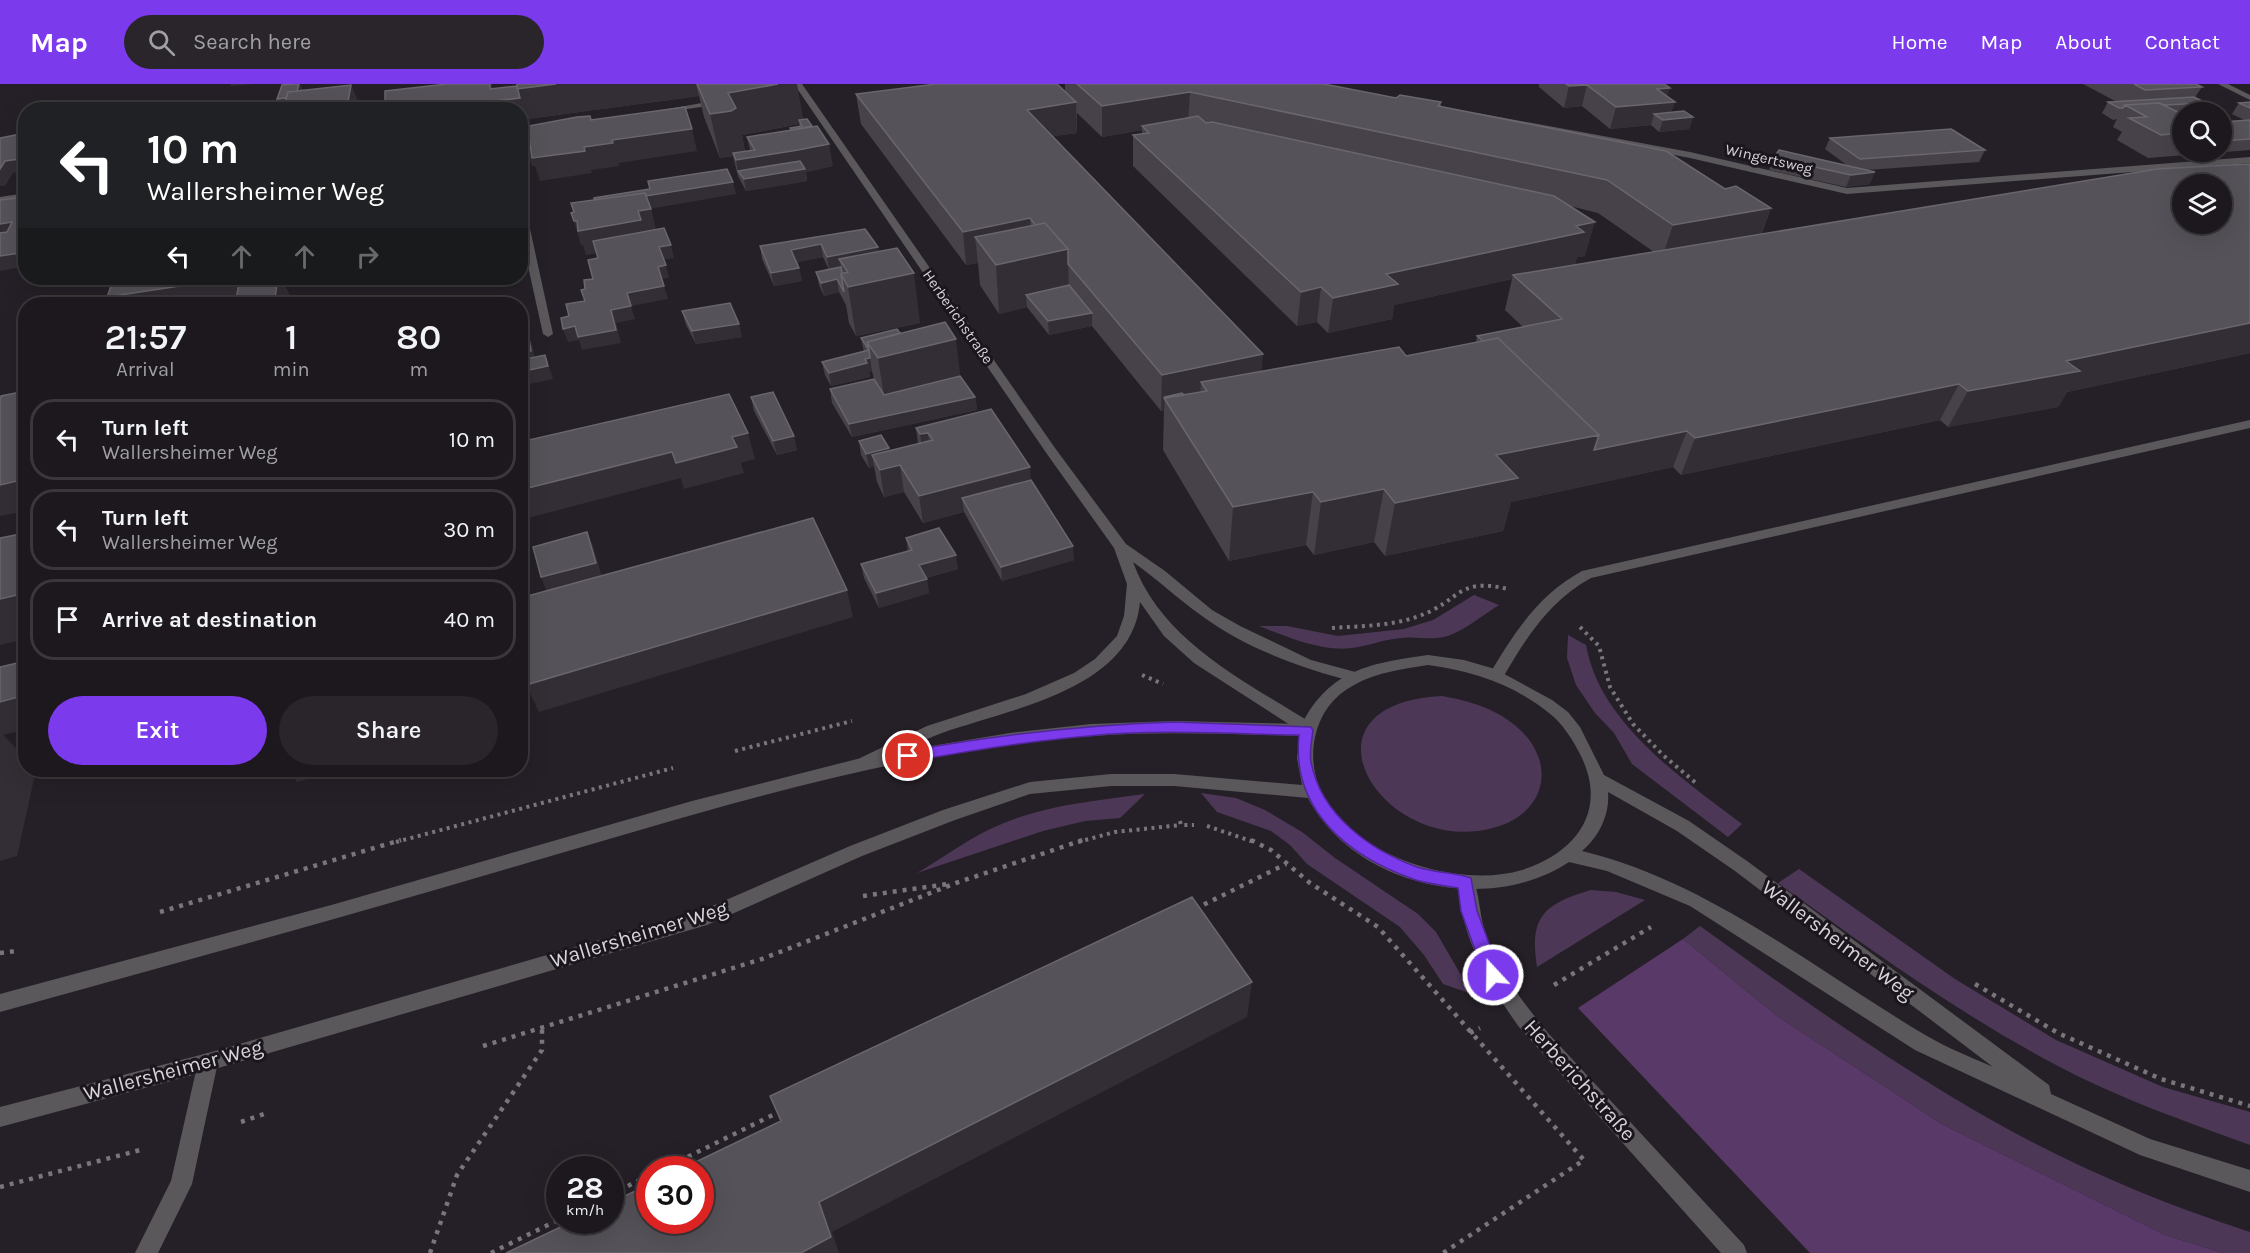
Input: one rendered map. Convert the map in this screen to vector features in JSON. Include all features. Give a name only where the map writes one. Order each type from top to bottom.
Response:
[{"type":"street","points":[[2222,84],[2250,98]]},
{"type":"street","points":[[789,92],[801,87]]},
{"type":"street","name":"Herberichstraße","points":[[801,87],[1051,451],[1121,547],[1134,584],[1184,648],[1307,729]]},
{"type":"street","points":[[658,111],[724,102]]},
{"type":"street","name":"Wingertsweg","points":[[1468,112],[1690,155],[1847,191],[2250,160]]},
{"type":"street","points":[[0,200],[18,197]]},
{"type":"street","points":[[528,243],[548,334]]},
{"type":"street","points":[[1497,675],[1524,630],[1554,594],[1572,581],[1610,568],[2250,424]]},
{"type":"street","name":"Herberichstraße","points":[[1121,547],[1160,574],[1207,613],[1243,634],[1306,664],[1354,677]]},
{"type":"street","points":[[865,763],[930,731],[1057,688],[1083,675],[1120,643],[1133,616],[1134,584]]},
{"type":"street","points":[[1428,660],[1467,665],[1497,675],[1555,709],[1574,729],[1600,780],[1600,811],[1586,838],[1568,855],[1540,871],[1505,881],[1466,883],[1416,874],[1372,853],[1336,825],[1312,792],[1303,760],[1307,729],[1316,706],[1332,690],[1354,677],[1386,665],[1428,660]]},
{"type":"street","points":[[0,1003],[335,912],[692,808],[865,763],[1010,739],[1091,730],[1173,727],[1307,729]]},
{"type":"street","name":"Wallersheimer Weg","points":[[0,1117],[208,1062],[708,917],[856,851],[949,815],[1030,788],[1111,780],[1174,780],[1312,792]]},
{"type":"street","name":"Wallersheimer Weg","points":[[1600,780],[1683,826],[1741,866],[1936,1015],[2069,1112]]},
{"type":"street","name":"Wallersheimer Weg","points":[[1568,855],[1610,865],[1696,901],[1922,1044],[2147,1148],[2250,1181]]},
{"type":"street","name":"Herberichstraße","points":[[1466,883],[1469,911],[1493,975],[1516,1008],[1541,1039],[1737,1253]]},
{"type":"street","points":[[146,1253],[181,1184],[194,1136],[208,1062]]},
{"type":"path","points":[[1321,626],[1390,623],[1420,615],[1437,607],[1456,590],[1474,584],[1494,585],[1511,590],[1544,606],[1588,633],[1599,646],[1600,660],[1609,685],[1625,713],[1652,743],[1699,785]]},
{"type":"path","points":[[734,752],[860,719]]},
{"type":"path","points":[[151,915],[402,840],[677,766]]},
{"type":"path","points":[[1174,780],[1181,825]]},
{"type":"path","points":[[483,1046],[762,959],[956,883],[1080,841],[1115,831],[1181,825],[1209,826],[1242,836],[1271,850],[1310,883],[1378,927],[1584,1160],[1443,1253]]},
{"type":"path","points":[[1191,911],[1287,864]]},
{"type":"path","points":[[1470,1033],[1696,901]]},
{"type":"path","points":[[0,953],[28,950]]},
{"type":"path","points":[[1973,983],[2058,1033],[2161,1079],[2250,1106]]},
{"type":"path","points":[[430,1253],[457,1175],[542,1050],[542,1027]]},
{"type":"path","points":[[690,1156],[788,1108]]},
{"type":"path","points":[[0,1187],[194,1136],[267,1113]]},
{"type":"path","points":[[491,1253],[546,1227]]},
{"type":"shaded area","points":[[1474,595],[1499,605],[1461,630],[1442,637],[1395,639],[1340,649],[1304,643],[1259,626],[1287,626],[1338,636],[1404,629],[1433,620]]},
{"type":"shaded area","points":[[1568,635],[1586,645],[1594,674],[1608,700],[1647,747],[1670,768],[1742,824],[1728,837],[1632,764],[1614,733],[1595,713],[1576,685],[1567,658]]},
{"type":"shaded area","points":[[1442,696],[1491,710],[1509,720],[1530,741],[1538,755],[1541,785],[1536,798],[1513,820],[1496,827],[1455,831],[1418,822],[1389,803],[1368,777],[1361,750],[1369,725],[1395,705]]},
{"type":"shaded area","points":[[1201,793],[1236,798],[1265,810],[1302,832],[1335,858],[1418,914],[1436,932],[1472,994],[1443,984],[1424,955],[1400,927],[1307,864],[1290,845],[1271,831],[1217,812]]},
{"type":"shaded area","points":[[1145,794],[1120,818],[1085,821],[1043,831],[917,873],[988,830],[1025,815],[1105,799]]},
{"type":"shaded area","points":[[1799,869],[1955,979],[2056,1040],[2163,1087],[2250,1112],[2250,1145],[2103,1088],[2056,1065],[1984,1024],[1880,955],[1778,883]]},
{"type":"shaded area","points":[[1591,890],[1616,892],[1645,900],[1537,967],[1535,935],[1543,915],[1562,901]]},
{"type":"shaded area","points":[[1700,926],[1845,1028],[1957,1100],[2025,1138],[2088,1169],[2152,1197],[2250,1232],[2250,1253],[2223,1253],[2165,1235],[1942,1124],[1777,1016],[1683,939]]},
{"type":"shaded area","points":[[1683,939],[1777,1016],[1942,1124],[2165,1235],[2223,1253],[1810,1253],[1578,1008]]},
{"type":"building","points":[[299,84],[297,91],[288,92],[286,98],[277,99],[282,85]]},
{"type":"building","points":[[447,84],[490,84],[490,89],[517,86],[520,98],[485,102],[385,102],[385,91]]},
{"type":"building","points":[[517,84],[556,84],[517,89]]},
{"type":"building","points":[[697,84],[778,84],[728,93],[736,108],[710,114]]},
{"type":"building","points":[[936,84],[1057,84],[1076,102],[1027,110],[1263,354],[1162,375],[1068,264],[1068,249],[1045,223],[1035,225],[1030,218],[963,232],[856,94]]},
{"type":"building","points":[[1077,84],[1324,84],[1396,98],[1400,95],[1441,102],[1438,106],[1666,151],[1725,189],[1736,186],[1771,208],[1673,225],[1607,180],[1190,92],[1102,106]]},
{"type":"building","points":[[1566,84],[1664,84],[1670,88],[1657,89],[1675,102],[1616,107],[1587,85],[1569,86]]},
{"type":"building","points":[[2134,84],[2196,84],[2202,87],[2145,90]]},
{"type":"building","points":[[351,85],[348,102],[285,102],[288,92]]},
{"type":"building","points":[[2194,97],[2204,102],[2125,105],[2119,108],[2108,102]]},
{"type":"building","points":[[2250,102],[2250,108],[2239,103]]},
{"type":"building","points":[[2159,103],[2172,109],[2172,134],[2161,135],[2129,118],[2147,117],[2125,105]]},
{"type":"building","points":[[685,107],[692,129],[612,140],[613,143],[584,147],[585,151],[532,158],[530,143],[528,143],[528,126],[577,117],[590,116],[591,120]]},
{"type":"building","points":[[1684,111],[1693,117],[1663,120],[1654,114]]},
{"type":"building","points":[[1198,116],[1206,123],[1212,122],[1554,196],[1595,222],[1576,226],[1584,232],[1386,274],[1398,284],[1333,298],[1321,287],[1301,292],[1133,135],[1149,133],[1142,126]]},
{"type":"building","points":[[807,119],[812,126],[791,130],[790,128],[802,126],[799,120]]},
{"type":"building","points":[[2250,120],[2250,139],[2232,140],[2232,121]]},
{"type":"building","points":[[817,126],[829,144],[736,160],[733,153],[755,150],[747,137]]},
{"type":"building","points":[[1951,129],[1985,150],[1860,159],[1830,138]]},
{"type":"building","points":[[18,135],[18,159],[5,161],[0,169],[0,138]]},
{"type":"building","points":[[1779,150],[1875,172],[1851,175],[1773,158]]},
{"type":"building","points":[[800,161],[805,169],[744,179],[738,171]]},
{"type":"building","points":[[2250,164],[2250,323],[2066,361],[2080,371],[1968,391],[1959,384],[1695,438],[1687,431],[1594,450],[1599,435],[1498,338],[1483,341],[1477,336],[1562,319],[1513,275],[2157,169]]},
{"type":"building","points":[[727,169],[733,182],[646,196],[645,193],[594,200],[594,198],[650,189],[648,181]]},
{"type":"building","points":[[645,193],[651,209],[638,211],[641,220],[578,231],[577,221],[574,221],[571,213],[574,212],[571,203]]},
{"type":"building","points":[[18,198],[18,253],[0,256],[0,233],[7,232],[12,222],[0,224],[0,200]]},
{"type":"building","points":[[1045,223],[1068,249],[996,265],[975,237]]},
{"type":"building","points":[[664,228],[671,245],[659,247],[666,265],[658,267],[664,286],[627,293],[631,306],[611,310],[616,330],[578,337],[575,326],[563,329],[561,318],[569,316],[566,304],[585,301],[581,290],[585,289],[584,280],[593,279],[588,260],[598,258],[593,241]]},
{"type":"building","points":[[865,229],[878,247],[827,257],[821,244],[791,250],[799,268],[771,273],[760,246]]},
{"type":"building","points":[[897,248],[914,273],[848,287],[841,274],[848,272],[839,259]]},
{"type":"building","points":[[841,267],[844,292],[837,279],[821,283],[816,272]]},
{"type":"building","points":[[111,285],[186,285],[107,297]]},
{"type":"building","points":[[239,285],[277,285],[275,297],[236,297]]},
{"type":"building","points":[[1069,285],[1092,313],[1048,321],[1026,295]]},
{"type":"building","points":[[730,303],[739,324],[692,331],[682,311]]},
{"type":"building","points":[[945,322],[956,339],[878,358],[867,342]]},
{"type":"building","points":[[897,329],[900,333],[867,342],[869,350],[861,338]]},
{"type":"building","points":[[528,334],[531,351],[528,352]]},
{"type":"building","points":[[1498,338],[1599,435],[1496,455],[1518,478],[1395,503],[1384,489],[1321,502],[1313,492],[1233,507],[1164,398],[1207,391],[1201,382],[1399,347],[1406,356]]},
{"type":"building","points":[[869,350],[870,358],[865,359],[867,363],[829,373],[822,362]]},
{"type":"building","points":[[545,355],[548,366],[528,370],[528,358]]},
{"type":"building","points":[[960,376],[975,397],[849,424],[830,389],[874,379],[884,395]]},
{"type":"building","points":[[773,392],[794,436],[773,441],[751,397]]},
{"type":"building","points":[[18,393],[18,481],[0,485],[0,400],[1,396]]},
{"type":"building","points":[[1182,393],[1184,395],[1165,397]]},
{"type":"building","points":[[729,394],[748,433],[732,437],[737,447],[676,463],[672,452],[528,488],[528,440]]},
{"type":"building","points":[[991,409],[1030,467],[919,496],[900,465],[880,470],[872,455],[933,440],[928,433],[920,434],[916,428]]},
{"type":"building","points":[[881,435],[889,448],[866,454],[859,441]]},
{"type":"building","points":[[1031,480],[1073,546],[1001,567],[962,498]]},
{"type":"building","points":[[813,518],[847,590],[528,684],[528,596]]},
{"type":"building","points":[[939,528],[956,555],[919,565],[927,579],[876,593],[861,564],[912,550],[906,538]]},
{"type":"building","points":[[587,532],[596,563],[541,577],[533,547]]},
{"type":"building","points":[[18,535],[18,595],[0,599],[0,538]]},
{"type":"building","points":[[18,663],[18,697],[0,702],[0,667]]},
{"type":"building","points":[[1192,897],[1252,982],[819,1202],[831,1237],[801,1253],[506,1253],[546,1234],[624,1234],[624,1196],[636,1191],[636,1234],[714,1234],[714,1156],[708,1156],[781,1121],[770,1096]]},
{"type":"route","points":[[908,756],[1010,739],[1091,730],[1173,727],[1306,730],[1303,760],[1312,792],[1336,825],[1372,853],[1416,874],[1466,883],[1469,911],[1493,975]]}]
